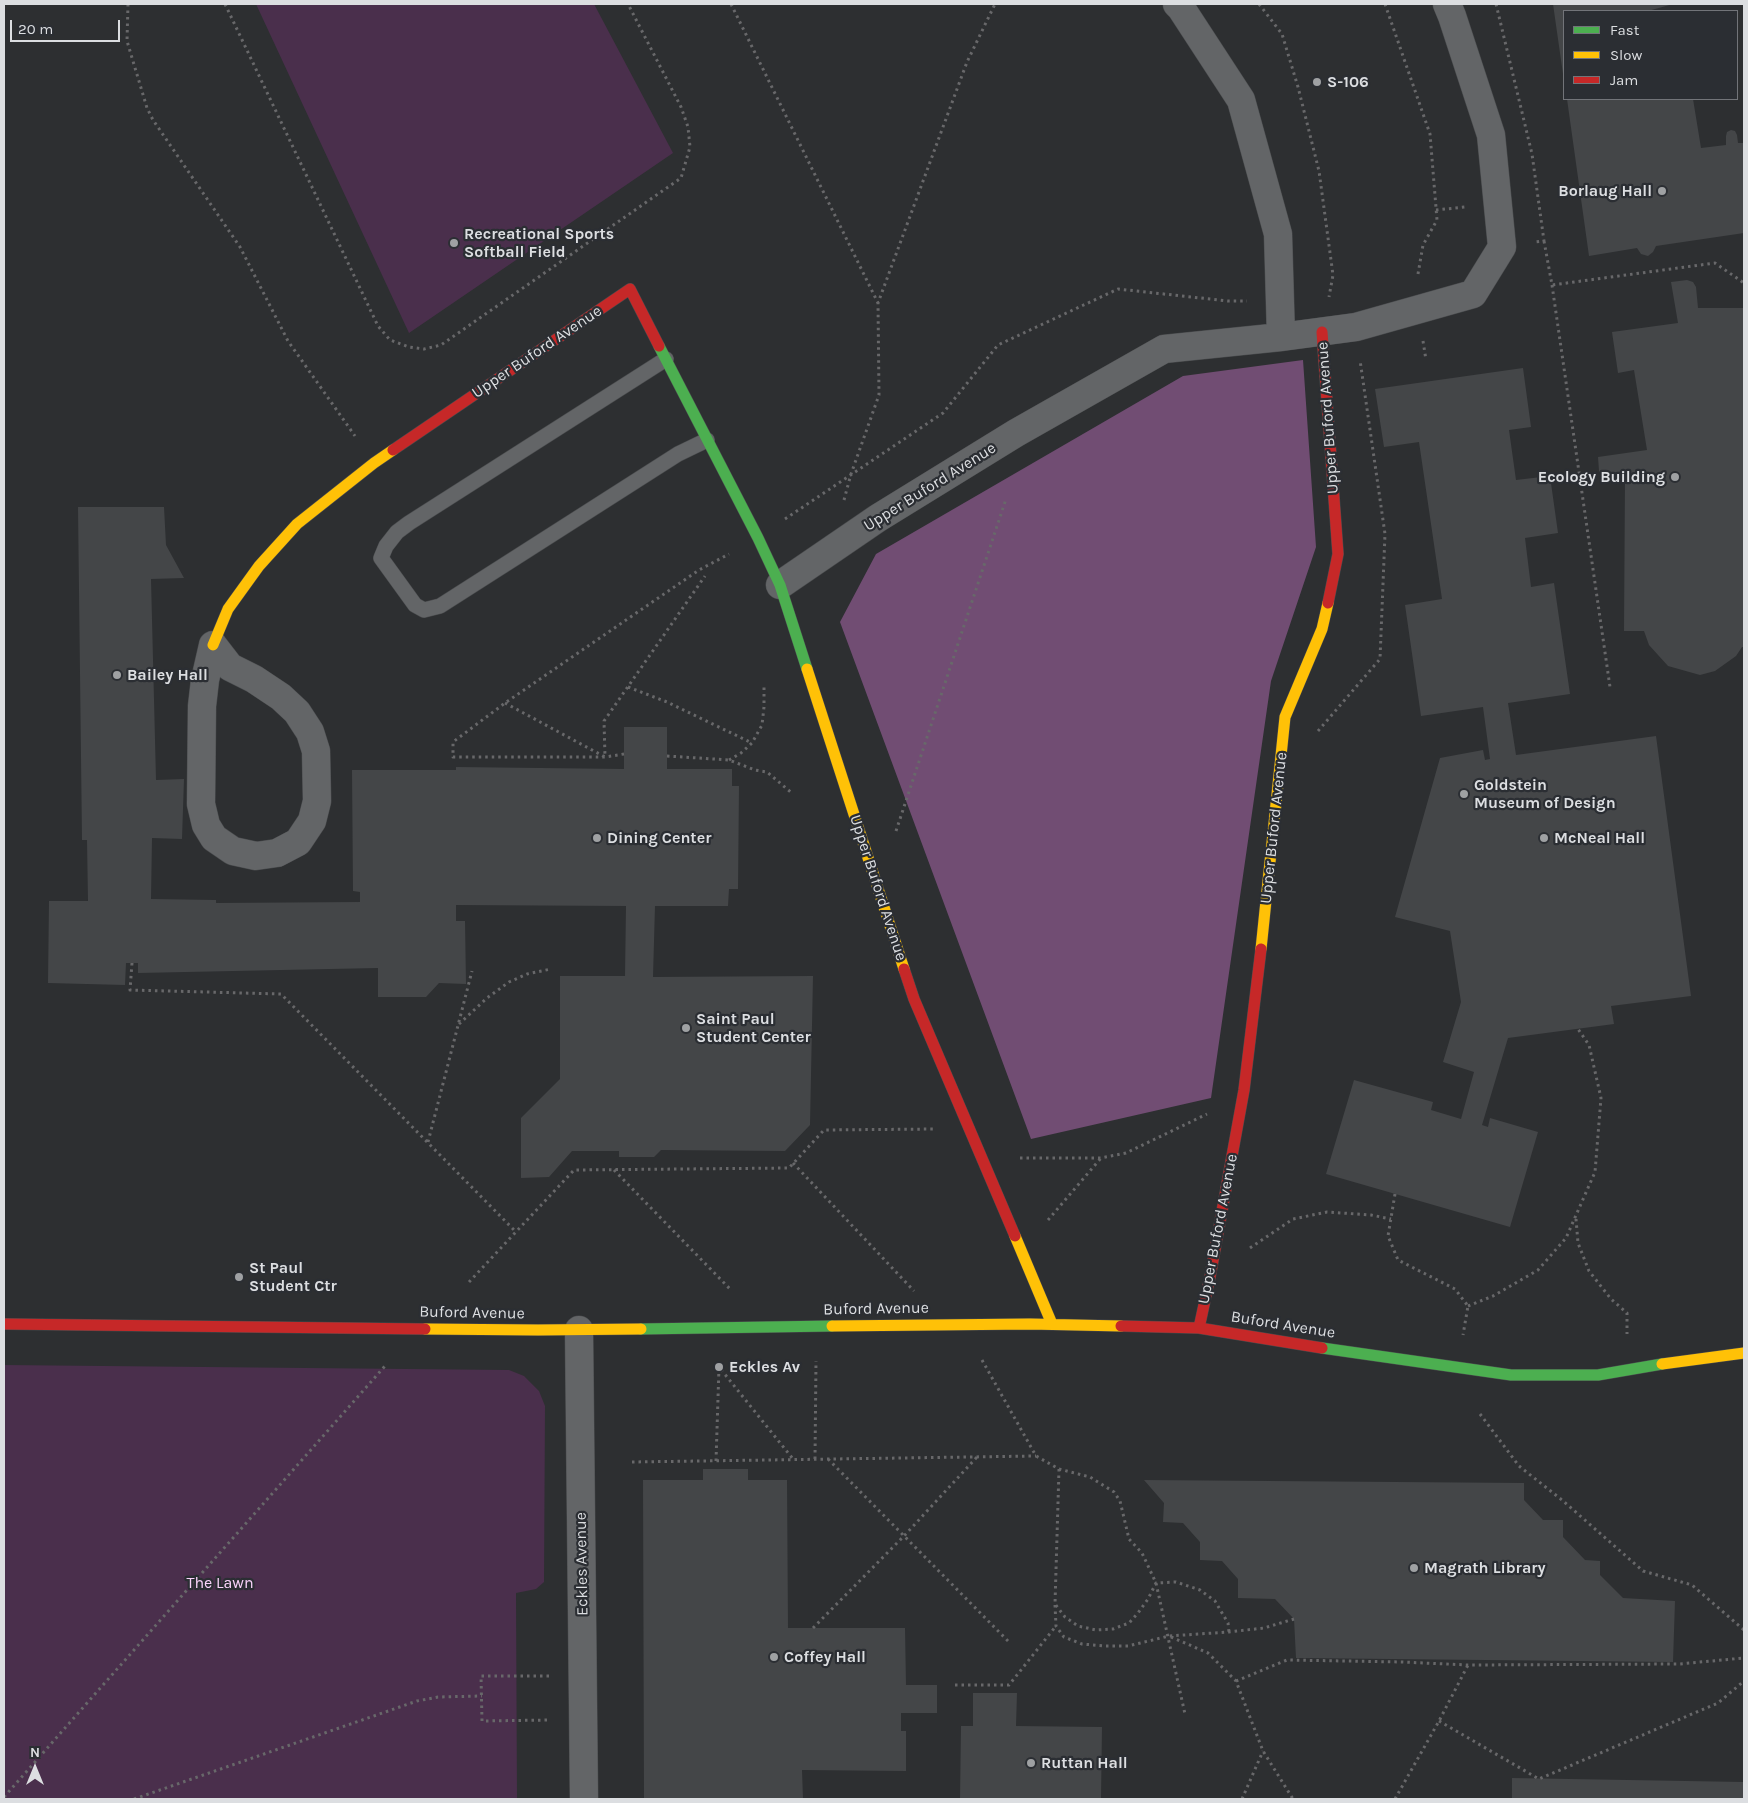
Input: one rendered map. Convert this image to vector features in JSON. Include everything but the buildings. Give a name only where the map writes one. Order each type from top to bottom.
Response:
[{"type":"street","points":[[1177,4],[1241,100],[1278,234],[1281,337]]},
{"type":"street","name":"Upper Buford Avenue","points":[[780,584],[878,518],[1016,433],[1164,349],[1356,327],[1473,294],[1502,247],[1491,135],[1447,4]]},
{"type":"street","name":"Upper Buford Avenue","points":[[213,645],[230,667],[254,679],[281,697],[297,712],[310,732],[316,751],[316,801],[312,821],[298,842],[277,853],[256,856],[233,851],[214,838],[206,825],[201,804],[204,680],[213,645],[228,609],[259,566],[297,524],[374,463],[630,289],[780,584],[914,1000],[1052,1324]]},
{"type":"street","name":"Upper Buford Avenue","points":[[1198,1328],[1210,1277],[1244,1090],[1265,915],[1285,717],[1322,629],[1338,554],[1322,332]]},
{"type":"street","name":"Buford Avenue","points":[[4,1324],[579,1330],[1052,1324],[1198,1328],[1420,1363],[1511,1375],[1598,1375],[1690,1359],[1744,1353]]},
{"type":"street","name":"Eckles Avenue","points":[[579,1330],[584,1799]]},
{"type":"lane","points":[[666,359],[409,523],[397,532],[386,546],[381,558],[415,605],[424,610],[440,606],[678,454],[707,440]]},
{"type":"path","points":[[128,4],[127,40],[153,120],[240,247],[288,342],[374,463]]},
{"type":"path","points":[[225,4],[378,326],[390,340],[409,347],[424,349],[441,345],[681,178],[690,147],[688,127],[681,107],[628,4]]},
{"type":"path","points":[[731,4],[878,303]]},
{"type":"path","points":[[836,547],[838,527],[851,474],[879,395],[878,303],[967,62],[995,4]]},
{"type":"path","points":[[1259,4],[1282,34],[1298,87],[1319,171],[1333,275],[1322,332]]},
{"type":"path","points":[[1385,4],[1430,134],[1437,220],[1423,245],[1417,279]]},
{"type":"path","points":[[1436,210],[1473,206]]},
{"type":"path","points":[[1544,241],[1610,687]]},
{"type":"path","points":[[1552,285],[1715,263],[1744,283]]},
{"type":"path","points":[[624,754],[605,757],[453,757],[453,742],[505,703],[699,570],[758,538],[943,413],[998,345],[1118,289],[1228,301],[1252,301]]},
{"type":"path","points":[[1317,740],[1318,731],[1380,659],[1385,534],[1360,359]]},
{"type":"path","points":[[894,837],[1006,499]]},
{"type":"path","points":[[605,757],[604,721],[705,576]]},
{"type":"path","points":[[729,760],[741,753],[752,743],[762,725],[764,685]]},
{"type":"path","points":[[628,687],[667,702],[752,743]]},
{"type":"path","points":[[505,703],[605,757]]},
{"type":"path","points":[[667,756],[729,760],[754,770],[767,772],[793,794]]},
{"type":"path","points":[[132,963],[130,990],[281,994],[516,1232]]},
{"type":"path","points":[[459,1024],[487,998],[509,982],[527,974],[551,969]]},
{"type":"path","points":[[428,1143],[472,971]]},
{"type":"path","points":[[1468,1306],[1493,1296],[1538,1270],[1566,1238],[1596,1172],[1602,1098],[1588,1045],[1578,1029]]},
{"type":"path","points":[[1020,1158],[1101,1158],[1126,1153],[1218,1108],[1244,1090]]},
{"type":"path","points":[[469,1282],[574,1170],[789,1168],[824,1130],[937,1129]]},
{"type":"path","points":[[1048,1220],[1101,1158]]},
{"type":"path","points":[[792,1163],[914,1291]]},
{"type":"path","points":[[613,1169],[731,1290]]},
{"type":"path","points":[[1395,1194],[1388,1236],[1398,1260],[1455,1289],[1468,1306],[1463,1336]]},
{"type":"path","points":[[1248,1250],[1293,1219],[1327,1212],[1372,1214],[1390,1219]]},
{"type":"path","points":[[1576,1219],[1578,1243],[1588,1271],[1611,1299],[1627,1313],[1627,1334]]},
{"type":"path","points":[[982,1360],[1036,1456]]},
{"type":"path","points":[[815,1459],[816,1361]]},
{"type":"path","points":[[4,1797],[385,1366]]},
{"type":"path","points":[[716,1461],[719,1367],[793,1459]]},
{"type":"path","points":[[1480,1414],[1519,1466],[1562,1500],[1643,1571],[1692,1585],[1744,1630]]},
{"type":"path","points":[[632,1462],[1036,1456],[1059,1469],[1090,1477],[1114,1492],[1120,1501],[1129,1539],[1142,1553],[1156,1583],[1185,1714]]},
{"type":"path","points":[[813,1628],[904,1536],[977,1457]]},
{"type":"path","points":[[828,1459],[1010,1643]]},
{"type":"path","points":[[1059,1469],[1055,1604],[1056,1626],[1064,1637],[1082,1644],[1128,1646],[1169,1636],[1264,1628],[1294,1619]]},
{"type":"path","points":[[1156,1583],[1176,1582],[1200,1590],[1215,1601],[1228,1623],[1229,1632]]},
{"type":"path","points":[[1055,1604],[1064,1617],[1078,1626],[1096,1630],[1113,1629],[1129,1623],[1148,1599],[1156,1583]]},
{"type":"path","points":[[955,1685],[1009,1686],[1056,1626]]},
{"type":"path","points":[[1169,1636],[1208,1653],[1236,1681],[1263,1751],[1293,1799]]},
{"type":"path","points":[[1236,1681],[1287,1660],[1468,1665],[1679,1664],[1744,1658]]},
{"type":"path","points":[[1395,1799],[1468,1665]]},
{"type":"path","points":[[583,1720],[482,1721],[481,1676],[584,1675]]},
{"type":"path","points":[[1439,1721],[1539,1779],[1718,1703],[1744,1681]]},
{"type":"path","points":[[134,1799],[417,1701],[438,1697],[482,1696]]},
{"type":"path","points":[[1242,1799],[1263,1751]]},
{"type":"green space","name":"Recreational Sports Softball Field","points":[[256,4],[594,4],[673,153],[409,333]]},
{"type":"green space","name":"The Lawn","points":[[4,1365],[509,1370],[524,1376],[539,1391],[545,1406],[544,1582],[536,1589],[516,1593],[517,1799],[4,1799]]},
{"type":"shaded area","points":[[1303,360],[1316,547],[1271,681],[1211,1098],[1031,1139],[840,622],[876,554],[1183,376]]},
{"type":"traffic: fast","points":[[659,346],[758,538],[780,585],[807,669]]},
{"type":"traffic: fast","points":[[641,1329],[832,1326]]},
{"type":"traffic: fast","points":[[1322,1348],[1511,1375],[1598,1375],[1662,1364]]},
{"type":"traffic: slow","points":[[213,645],[228,609],[259,566],[297,524],[393,450]]},
{"type":"traffic: slow","points":[[1261,949],[1285,717],[1322,629],[1328,603]]},
{"type":"traffic: slow","points":[[807,669],[904,969]]},
{"type":"traffic: slow","points":[[1015,1236],[1052,1324]]},
{"type":"traffic: slow","points":[[832,1326],[1030,1324],[1121,1326]]},
{"type":"traffic: slow","points":[[425,1329],[641,1329]]},
{"type":"traffic: slow","points":[[1662,1364],[1744,1353]]},
{"type":"traffic: jam","points":[[393,450],[630,289],[659,346]]},
{"type":"traffic: jam","points":[[1322,332],[1338,554],[1328,603]]},
{"type":"traffic: jam","points":[[1199,1328],[1244,1090],[1261,949]]},
{"type":"traffic: jam","points":[[904,969],[914,999],[1015,1236]]},
{"type":"traffic: jam","points":[[4,1324],[425,1329]]},
{"type":"traffic: jam","points":[[1121,1326],[1199,1328],[1322,1348]]},
{"type":"place","name":"S-106","points":[[1317,82]]},
{"type":"place","name":"Borlaug Hall","points":[[1662,191]]},
{"type":"place","name":"Recreational Sports Softball Field","points":[[454,243]]},
{"type":"place","name":"Ecology Building","points":[[1675,477]]},
{"type":"place","name":"Bailey Hall","points":[[117,675]]},
{"type":"place","name":"Goldstein Museum of Design","points":[[1464,794]]},
{"type":"place","name":"Dining Center","points":[[597,838]]},
{"type":"place","name":"McNeal Hall","points":[[1544,838]]},
{"type":"place","name":"Saint Paul Student Center","points":[[686,1028]]},
{"type":"place","name":"St Paul Student Ctr","points":[[239,1277]]},
{"type":"place","name":"Eckles Av","points":[[719,1367]]},
{"type":"place","name":"Magrath Library","points":[[1414,1568]]},
{"type":"place","name":"Coffey Hall","points":[[774,1657]]},
{"type":"place","name":"Ruttan Hall","points":[[1031,1763]]}]
